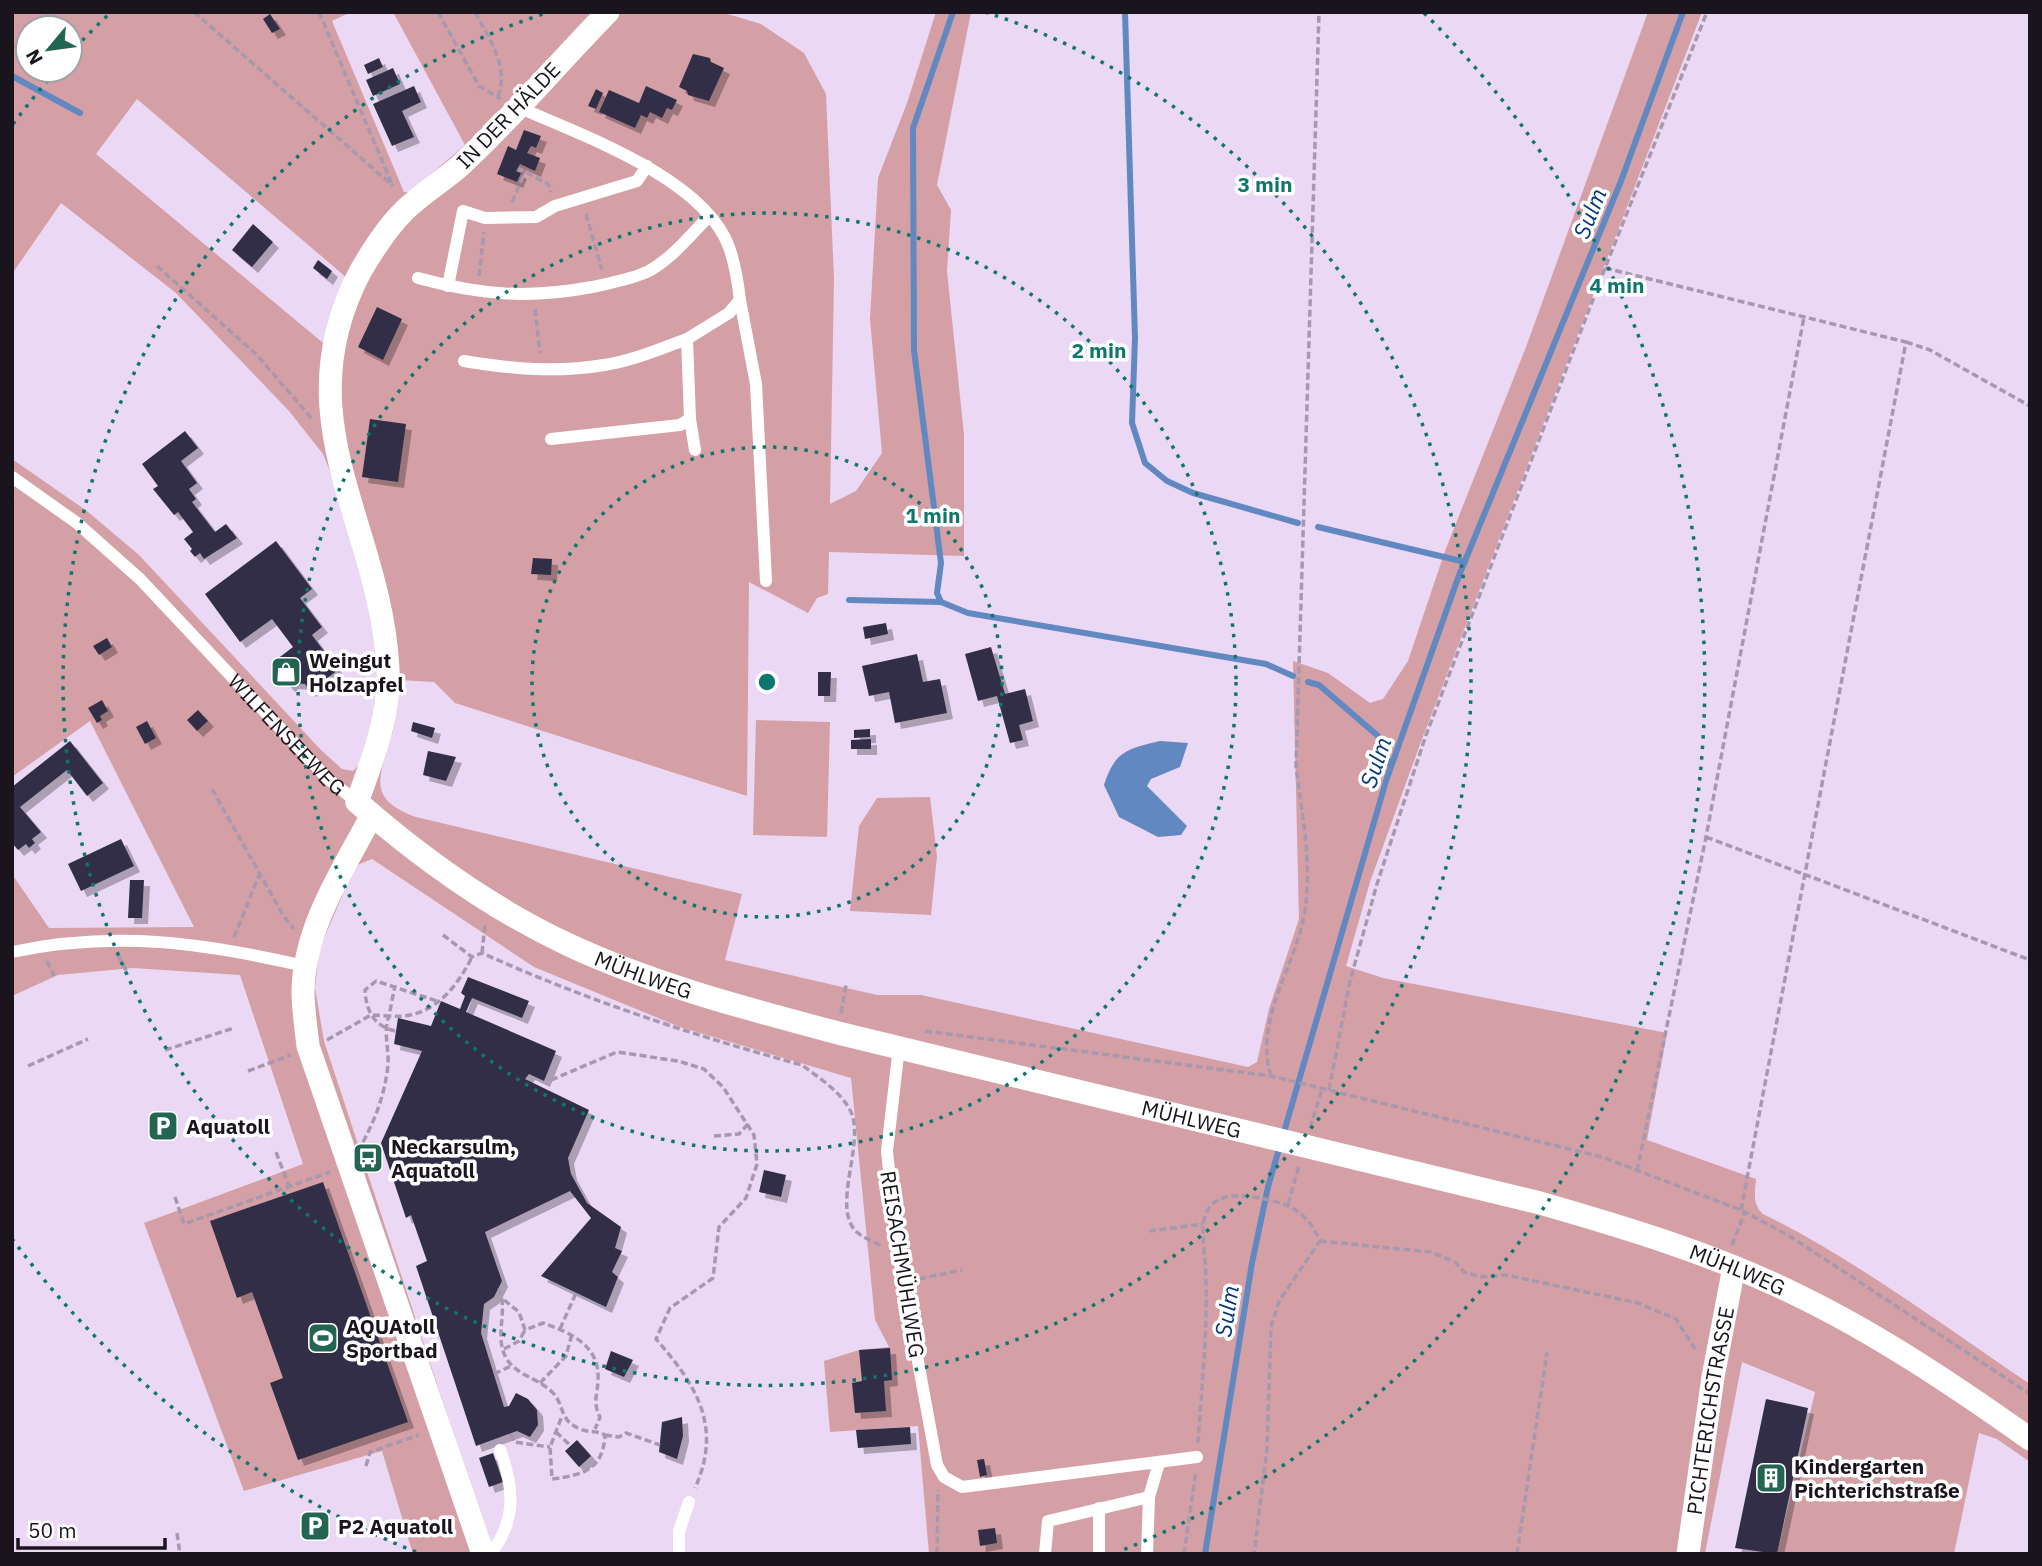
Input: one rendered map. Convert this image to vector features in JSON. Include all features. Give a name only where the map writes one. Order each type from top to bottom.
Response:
[{"type":"street","name":"IN DER HÄLDE","points":[[331,366],[344,310],[361,271],[402,212],[460,166],[508,102],[608,12]]},
{"type":"street","name":"WILFENSEEWEG","points":[[331,366],[330,418],[334,444],[376,587],[388,669],[382,731],[365,808],[311,939],[305,966],[303,992],[308,1046],[347,1166],[483,1554]]},
{"type":"street","name":"MÜHLWEG","points":[[365,808],[416,852],[488,900],[570,945],[742,1008],[1540,1203],[1637,1231],[1730,1265],[1795,1294],[1877,1337],[2030,1439]]},
{"type":"street","name":"PICHTERICHSTRASSE","points":[[1688,1554],[1730,1265]]},
{"type":"lane","points":[[508,102],[647,166],[678,187],[708,217],[729,245],[756,384],[766,581]]},
{"type":"lane","points":[[448,286],[463,211],[485,218],[536,217],[555,206],[637,181],[647,166]]},
{"type":"lane","points":[[418,278],[477,292],[533,296],[606,284],[648,271],[671,255],[708,217]]},
{"type":"lane","points":[[464,361],[505,369],[542,370],[605,365],[687,340],[729,313],[740,300]]},
{"type":"lane","points":[[687,340],[690,419],[695,450]]},
{"type":"lane","points":[[551,439],[680,425],[690,419]]},
{"type":"lane","name":"WILFENSEEWEG","points":[[12,477],[77,523],[140,579],[327,778],[365,808]]},
{"type":"lane","points":[[12,952],[105,940],[165,940],[230,949],[305,966]]},
{"type":"lane","name":"REISACHMÜHLWEG","points":[[899,1047],[887,1151],[897,1247],[937,1465],[944,1477]]},
{"type":"lane","points":[[490,1554],[500,1542],[512,1510],[510,1478],[500,1450]]},
{"type":"lane","points":[[944,1477],[962,1487],[1197,1457]]},
{"type":"lane","points":[[1143,1552],[1149,1497],[1160,1462]]},
{"type":"lane","points":[[1045,1554],[1048,1521],[1149,1497]]},
{"type":"lane","points":[[679,1554],[679,1531],[689,1502]]},
{"type":"lane","points":[[1099,1507],[1099,1554]]},
{"type":"path","points":[[194,12],[393,186]]},
{"type":"path","points":[[319,12],[402,212]]},
{"type":"path","points":[[438,12],[479,86],[508,102]]},
{"type":"path","points":[[475,12],[501,62],[508,102]]},
{"type":"path","points":[[1270,1076],[1265,1048],[1270,1020],[1304,915],[1308,877],[1296,766],[1302,484],[1310,352],[1319,12]]},
{"type":"path","points":[[1329,1090],[1350,981],[1377,884],[1426,734],[1605,268],[1707,12]]},
{"type":"path","points":[[512,202],[521,170],[548,184]]},
{"type":"path","points":[[477,292],[485,218]]},
{"type":"path","points":[[590,229],[606,284]]},
{"type":"path","points":[[157,266],[257,355],[334,444]]},
{"type":"path","points":[[1605,268],[1906,342],[1930,350],[2030,406]]},
{"type":"path","points":[[533,296],[542,370]]},
{"type":"path","points":[[1637,1171],[1706,837],[1804,317]]},
{"type":"path","points":[[1730,1265],[1743,1211],[1906,342]]},
{"type":"path","points":[[212,789],[283,915],[297,933],[311,939]]},
{"type":"path","points":[[1706,837],[2030,960]]},
{"type":"path","points":[[230,949],[260,873]]},
{"type":"path","points":[[482,953],[488,900]]},
{"type":"path","points":[[443,935],[472,957]]},
{"type":"path","points":[[248,1071],[332,1038],[371,1015],[418,1015],[453,991],[472,957],[482,953],[574,993],[683,1031],[802,1065],[821,1079],[850,1110],[855,1126],[848,1217],[855,1231],[886,1248],[897,1247]]},
{"type":"path","points":[[395,1031],[384,1029],[366,1006],[365,990],[376,981],[395,985],[437,1001]]},
{"type":"path","points":[[175,1197],[184,1224],[347,1166],[379,1111],[388,1063],[384,1029],[395,985]]},
{"type":"path","points":[[838,1033],[846,985]]},
{"type":"path","points":[[165,1050],[234,1028]]},
{"type":"path","points":[[899,1047],[902,1040],[919,1030],[1270,1076],[1602,1157],[1743,1211],[1822,1257],[2030,1394]]},
{"type":"path","points":[[28,1066],[88,1039]]},
{"type":"path","points":[[551,1080],[617,1052],[678,1061],[704,1069],[723,1087],[754,1135],[758,1164],[746,1198],[719,1227],[712,1278],[670,1308],[656,1339],[688,1376],[708,1425],[702,1472],[689,1502]]},
{"type":"path","points":[[1288,1204],[1322,1088]]},
{"type":"path","points":[[713,1136],[739,1134],[748,1124]]},
{"type":"path","points":[[276,1152],[289,1186]]},
{"type":"path","points":[[1184,1554],[1197,1457],[1206,1281],[1203,1224],[1209,1207],[1224,1197],[1251,1196],[1288,1204],[1312,1222],[1320,1241]]},
{"type":"path","points":[[1149,1231],[1203,1224]]},
{"type":"path","points":[[1320,1241],[1431,1252],[1455,1262],[1464,1272],[1480,1277],[1506,1275],[1638,1303],[1676,1319],[1713,1377]]},
{"type":"path","points":[[1254,1554],[1267,1449],[1271,1327],[1279,1301],[1307,1265],[1320,1241]]},
{"type":"path","points":[[903,1282],[962,1270]]},
{"type":"path","points":[[499,1288],[504,1300],[502,1349],[511,1366],[525,1378],[540,1383],[557,1397],[562,1416],[550,1447],[552,1479],[575,1476],[598,1462],[604,1452],[605,1435]]},
{"type":"path","points":[[561,1327],[576,1293]]},
{"type":"path","points":[[502,1349],[519,1341],[524,1330],[519,1312],[504,1300]]},
{"type":"path","points":[[524,1330],[543,1324],[561,1327],[580,1338],[597,1364],[599,1378],[594,1404],[600,1416],[595,1429]]},
{"type":"path","points":[[540,1383],[566,1356],[572,1334]]},
{"type":"path","points":[[1517,1554],[1547,1352]]},
{"type":"path","points":[[494,1374],[511,1366]]},
{"type":"path","points":[[562,1416],[581,1430],[595,1429],[605,1435],[619,1437],[626,1433],[660,1445]]},
{"type":"path","points":[[556,1432],[570,1446]]},
{"type":"path","points":[[511,1434],[514,1442],[550,1447]]},
{"type":"path","points":[[366,1466],[370,1452],[415,1436]]},
{"type":"path","points":[[937,1554],[936,1499],[944,1477]]},
{"type":"path","points":[[177,1533],[180,1554]]},
{"type":"shaded area","points":[[12,12],[351,12],[332,21],[404,192],[410,192],[465,145],[393,12],[721,12],[761,24],[804,53],[826,94],[834,279],[830,504],[856,491],[882,453],[870,319],[878,178],[907,103],[936,12],[971,12],[937,185],[951,210],[947,271],[964,435],[964,556],[829,552],[828,594],[817,598],[808,613],[749,582],[747,796],[455,703],[434,682],[399,680],[394,727],[380,784],[389,802],[416,817],[742,894],[725,960],[877,995],[921,995],[1248,1067],[1257,1062],[1269,1009],[1299,919],[1293,661],[1328,673],[1370,703],[1383,699],[1408,661],[1445,551],[1526,347],[1648,12],[1702,12],[1422,739],[1370,882],[1346,966],[1383,978],[1667,1033],[1647,1140],[1756,1179],[1756,1202],[1763,1214],[1866,1273],[2030,1384],[2030,1462],[1997,1439],[1979,1433],[1954,1554],[1777,1554],[1815,1392],[1742,1362],[1705,1554],[929,1554],[918,1426],[830,1432],[824,1361],[859,1350],[889,1347],[875,1320],[851,1078],[680,1027],[534,967],[372,859],[355,866],[319,950],[315,988],[324,1041],[493,1554],[413,1554],[382,1451],[244,1491],[144,1223],[303,1164],[240,975],[133,968],[58,975],[12,996],[12,874],[49,928],[194,927],[90,721],[12,777],[12,501],[15,498],[12,496],[12,459],[87,511],[139,555],[321,750],[342,769],[353,771],[361,763],[372,739],[380,667],[369,589],[339,493],[323,454],[289,411],[176,293],[61,203],[12,274]],"holes":[[[137,99],[347,278],[341,289],[328,347],[96,154]]]},
{"type":"shaded area","points":[[756,720],[830,722],[827,837],[753,835]]},
{"type":"shaded area","points":[[930,797],[937,856],[931,915],[850,911],[859,826],[877,798]]},
{"type":"water","points":[[1160,741],[1188,743],[1180,767],[1151,779],[1147,786],[1187,826],[1181,835],[1158,837],[1119,817],[1104,785],[1113,765],[1124,753]]},
{"type":"building","points":[[270,14],[280,29],[272,33],[263,19]]},
{"type":"building","points":[[693,54],[710,58],[711,62],[724,68],[709,101],[688,95],[687,91],[679,87]]},
{"type":"building","points":[[379,58],[383,67],[368,74],[364,65]]},
{"type":"building","points":[[393,68],[400,84],[373,96],[366,80]]},
{"type":"building","points":[[414,86],[421,102],[402,111],[414,137],[392,146],[373,104]]},
{"type":"building","points":[[646,86],[677,100],[672,110],[667,108],[662,118],[650,112],[647,118],[641,115],[635,128],[599,112],[609,90],[639,103]]},
{"type":"building","points":[[596,89],[603,93],[596,109],[588,106]]},
{"type":"building","points":[[524,130],[541,136],[536,148],[531,146],[527,153],[540,158],[535,171],[520,164],[516,171],[521,173],[517,182],[497,174],[508,146],[516,150]]},
{"type":"building","points":[[253,224],[273,242],[252,267],[232,250]]},
{"type":"building","points":[[318,260],[332,271],[327,279],[313,268]]},
{"type":"building","points":[[377,307],[402,319],[383,360],[358,347]]},
{"type":"building","points":[[370,419],[406,424],[398,482],[362,477]]},
{"type":"building","points":[[185,431],[198,448],[181,461],[197,483],[189,489],[196,499],[192,502],[215,532],[226,524],[237,538],[204,559],[200,553],[195,557],[190,551],[192,549],[184,539],[193,532],[178,512],[174,515],[153,489],[158,486],[142,464]]},
{"type":"building","points":[[276,541],[312,589],[300,598],[322,627],[312,635],[338,670],[310,691],[305,684],[293,683],[289,686],[275,670],[272,663],[293,647],[272,619],[240,642],[205,594]]},
{"type":"building","points":[[533,558],[552,559],[551,575],[531,574]]},
{"type":"building","points":[[886,623],[888,634],[865,639],[863,627]]},
{"type":"building","points":[[107,638],[112,647],[99,655],[93,646]]},
{"type":"building","points":[[991,647],[1005,694],[1025,689],[1033,721],[1019,725],[1023,740],[1010,743],[997,696],[978,701],[965,654]]},
{"type":"building","points":[[917,654],[923,682],[940,679],[947,713],[895,723],[889,692],[869,696],[862,666]]},
{"type":"building","points":[[818,672],[831,672],[830,696],[818,696]]},
{"type":"building","points":[[102,700],[108,711],[100,716],[102,720],[97,723],[88,708]]},
{"type":"building","points":[[198,710],[208,721],[197,731],[187,720]]},
{"type":"building","points":[[147,721],[156,738],[145,744],[136,727]]},
{"type":"building","points":[[413,722],[435,728],[432,738],[411,731]]},
{"type":"building","points":[[870,729],[870,737],[854,738],[854,730]]},
{"type":"building","points":[[871,739],[871,749],[851,749],[851,740]]},
{"type":"building","points":[[70,741],[103,783],[87,796],[67,770],[20,807],[41,832],[32,839],[35,843],[29,848],[26,844],[18,850],[12,843],[12,787]]},
{"type":"building","points":[[428,751],[456,757],[446,781],[423,775]]},
{"type":"building","points":[[121,839],[134,866],[81,891],[68,864]]},
{"type":"building","points":[[130,880],[144,880],[142,918],[128,918]]},
{"type":"building","points":[[468,977],[529,1001],[522,1018],[472,998],[466,1012],[556,1051],[544,1081],[529,1074],[525,1079],[589,1110],[568,1158],[571,1174],[587,1203],[621,1227],[615,1248],[622,1251],[612,1272],[618,1277],[606,1307],[541,1276],[591,1218],[570,1191],[485,1232],[502,1281],[494,1297],[484,1304],[481,1333],[504,1407],[509,1406],[516,1393],[528,1399],[537,1410],[538,1425],[530,1437],[517,1431],[476,1446],[416,1266],[427,1261],[411,1215],[406,1218],[381,1143],[422,1051],[394,1044],[398,1018],[431,1026],[441,1001],[460,1009],[465,996],[461,993]]},
{"type":"building","points":[[764,1170],[786,1175],[781,1197],[759,1192]]},
{"type":"building","name":"AQUAtoll Sportbad","points":[[323,1182],[408,1422],[298,1460],[270,1383],[283,1378],[252,1292],[237,1298],[210,1221]]},
{"type":"building","points":[[890,1348],[892,1380],[884,1381],[886,1411],[855,1413],[852,1383],[862,1381],[859,1350]]},
{"type":"building","points":[[611,1351],[633,1360],[624,1377],[605,1369]]},
{"type":"building","name":"Kindergarten Pichterichstraße","points":[[1766,1399],[1808,1408],[1777,1554],[1735,1548]]},
{"type":"building","points":[[682,1417],[683,1436],[677,1459],[659,1452],[662,1422]]},
{"type":"building","points":[[910,1427],[911,1444],[858,1448],[856,1430]]},
{"type":"building","points":[[577,1440],[591,1456],[579,1467],[565,1451]]},
{"type":"building","points":[[493,1453],[503,1482],[489,1487],[479,1458]]},
{"type":"building","points":[[984,1459],[987,1475],[980,1477],[977,1460]]},
{"type":"building","points":[[995,1528],[997,1543],[980,1546],[978,1530]]},
{"type":"waterway","points":[[941,602],[937,593],[941,563],[914,350],[913,128],[953,12]]},
{"type":"waterway","points":[[1125,12],[1135,338],[1132,423],[1145,463],[1167,481],[1193,493],[1298,523]]},
{"type":"waterway","name":"Sulm","points":[[1205,1554],[1252,1263],[1268,1187],[1386,781],[1458,578],[1621,181],[1683,12]]},
{"type":"waterway","points":[[12,76],[80,113]]},
{"type":"waterway","points":[[1318,527],[1465,562]]},
{"type":"waterway","points":[[849,600],[941,602],[968,613],[1266,664],[1293,676]]},
{"type":"waterway","points":[[1308,682],[1319,685],[1378,736],[1391,767]]},
{"type":"place","name":"Weingut Holzapfel","points":[[286,672]]},
{"type":"place","name":"Aquatoll","points":[[163,1126]]},
{"type":"place","name":"Neckarsulm, Aquatoll","points":[[368,1158]]},
{"type":"place","name":"AQUAtoll Sportbad","points":[[323,1338]]},
{"type":"place","name":"Kindergarten Pichterichstraße","points":[[1771,1478]]},
{"type":"place","name":"P2 Aquatoll","points":[[315,1526]]}]
